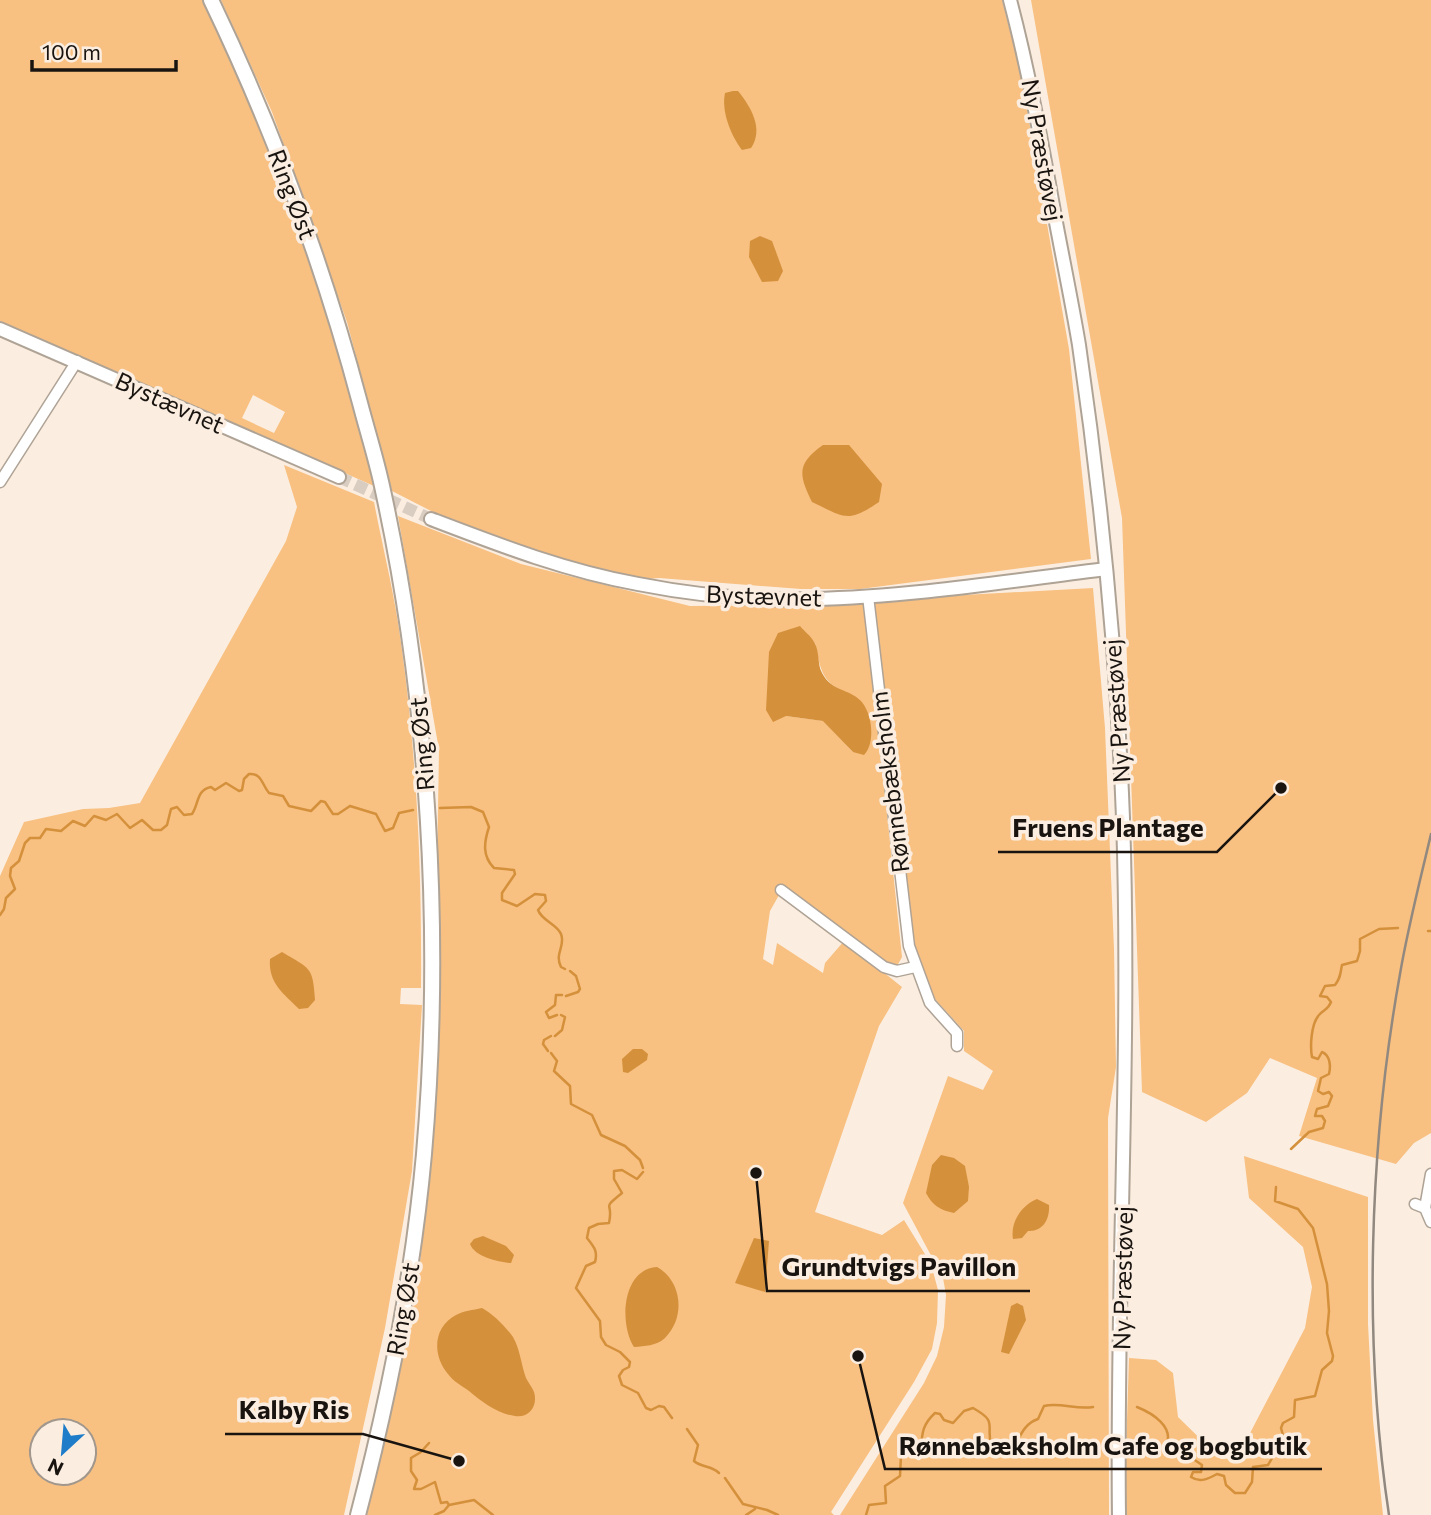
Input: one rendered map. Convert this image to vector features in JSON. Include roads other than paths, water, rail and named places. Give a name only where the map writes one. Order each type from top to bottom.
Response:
[{"type":"main road","name":"Ring Øst","points":[[211,0],[239,58],[307,229],[348,358],[382,484],[399,573],[416,690],[426,797],[431,901],[430,1035],[424,1154],[398,1340],[358,1515]]},
{"type":"street","name":"Ny Præstøvej","points":[[1010,0],[1027,66],[1079,344],[1106,569],[1123,817],[1126,992],[1118,1421],[1119,1515]]},
{"type":"street","name":"Bystævnet","points":[[0,329],[339,477]]},
{"type":"street","points":[[0,482],[77,362]]},
{"type":"street","name":"Bystævnet","points":[[431,519],[520,554],[572,569],[636,584],[694,593],[811,599],[868,596],[1106,569]]},
{"type":"street","name":"Rønnebæksholm","points":[[868,596],[909,946],[930,1003],[954,1028],[958,1038],[957,1046]]},
{"type":"street","points":[[781,890],[884,967],[897,971],[915,967]]},
{"type":"street","points":[[1431,1174],[1420,1206],[1431,1222]]},
{"type":"waterway","points":[[0,915],[6,898],[15,889],[10,876],[11,868],[19,861],[25,843],[30,838],[40,838],[46,829],[61,831],[73,821],[85,826],[94,816],[106,820],[117,814],[130,828],[142,820],[153,830],[161,830],[167,825],[171,809],[177,807],[184,815],[192,814],[203,791],[211,787],[215,790],[226,783],[239,791],[242,790],[244,779],[249,774],[257,775],[269,793],[283,796],[289,806],[311,811],[321,801],[325,802],[333,814],[338,814],[350,806],[376,814],[385,831],[393,828],[399,813],[413,810]]},
{"type":"waterway","points":[[440,808],[471,807],[483,812],[489,827],[485,843],[487,859],[494,868],[514,870],[515,874],[502,893],[502,900],[517,906],[535,894],[545,895],[546,901],[538,910],[561,934],[559,962],[565,969]]},
{"type":"waterway","points":[[1291,1149],[1309,1132],[1323,1128],[1325,1121],[1322,1116],[1315,1116],[1317,1109],[1328,1106],[1332,1096],[1329,1092],[1323,1094],[1318,1091],[1321,1078],[1329,1074],[1328,1058],[1322,1052],[1318,1059],[1312,1057],[1311,1052],[1314,1024],[1331,1002],[1327,997],[1320,996],[1325,986],[1335,985],[1342,965],[1357,961],[1360,939],[1379,929],[1398,928]]},
{"type":"waterway","points":[[566,996],[580,989],[576,976],[570,971]]},
{"type":"waterway","points":[[557,1015],[549,1018],[546,1012],[555,1005],[556,995],[562,995]]},
{"type":"waterway","points":[[555,1036],[562,1030],[565,1017],[561,1015]]},
{"type":"waterway","points":[[548,1051],[543,1044],[544,1040],[551,1036]]},
{"type":"waterway","points":[[551,1053],[557,1061],[554,1071],[570,1086],[571,1104],[592,1115],[601,1135],[625,1146],[640,1160],[643,1168]]},
{"type":"waterway","points":[[643,1172],[637,1179],[622,1170],[614,1171],[614,1179],[622,1193],[610,1204],[609,1223],[589,1228],[587,1238],[595,1249],[595,1262],[586,1266],[576,1288],[600,1321],[601,1337],[606,1345],[620,1352],[630,1362],[629,1367],[619,1376],[622,1385],[638,1393],[646,1408],[651,1410],[664,1407],[672,1418]]},
{"type":"waterway","points":[[1137,1407],[1155,1417],[1165,1427],[1168,1439],[1166,1446],[1170,1454],[1186,1454],[1202,1465],[1201,1472],[1193,1472],[1191,1477],[1201,1480],[1217,1474],[1224,1476],[1226,1485],[1235,1493],[1245,1493],[1252,1482],[1253,1467],[1268,1465],[1275,1453],[1286,1446],[1281,1428],[1283,1423],[1294,1417],[1295,1400],[1315,1396],[1322,1370],[1332,1361],[1333,1356],[1327,1333],[1327,1284],[1313,1228],[1298,1209],[1275,1201],[1276,1187]]},
{"type":"waterway","points":[[866,1515],[869,1505],[886,1503],[885,1486],[900,1476],[901,1456],[921,1448],[924,1429],[935,1413],[953,1423],[964,1411],[973,1408],[986,1417],[990,1424],[991,1445],[1001,1451],[1008,1451],[1024,1430],[1038,1419],[1044,1406],[1093,1407]]},
{"type":"waterway","points":[[687,1429],[698,1445],[694,1461],[719,1473]]},
{"type":"waterway","points":[[429,1443],[411,1458],[411,1471],[417,1480],[414,1489],[421,1489],[435,1482],[441,1503],[447,1502],[449,1505]]},
{"type":"waterway","points":[[725,1478],[743,1504],[778,1515]]},
{"type":"waterway","points":[[435,1515],[449,1505],[474,1500],[493,1515]]},
{"type":"waterway","points":[[746,1515],[755,1509]]},
{"type":"tunnel","points":[[339,477],[431,519]]},
{"type":"railway","points":[[1389,1515],[1375,1382],[1373,1244],[1376,1175],[1382,1107],[1400,974],[1431,834]]},
{"type":"place","name":"Fruens Plantage","points":[[1281,788]]},
{"type":"place","name":"Grundtvigs Pavillon","points":[[756,1173]]},
{"type":"place","name":"Rønnebæksholm Cafe og bogbutik","points":[[858,1356]]},
{"type":"place","name":"Kalby Ris","points":[[459,1461]]}]
